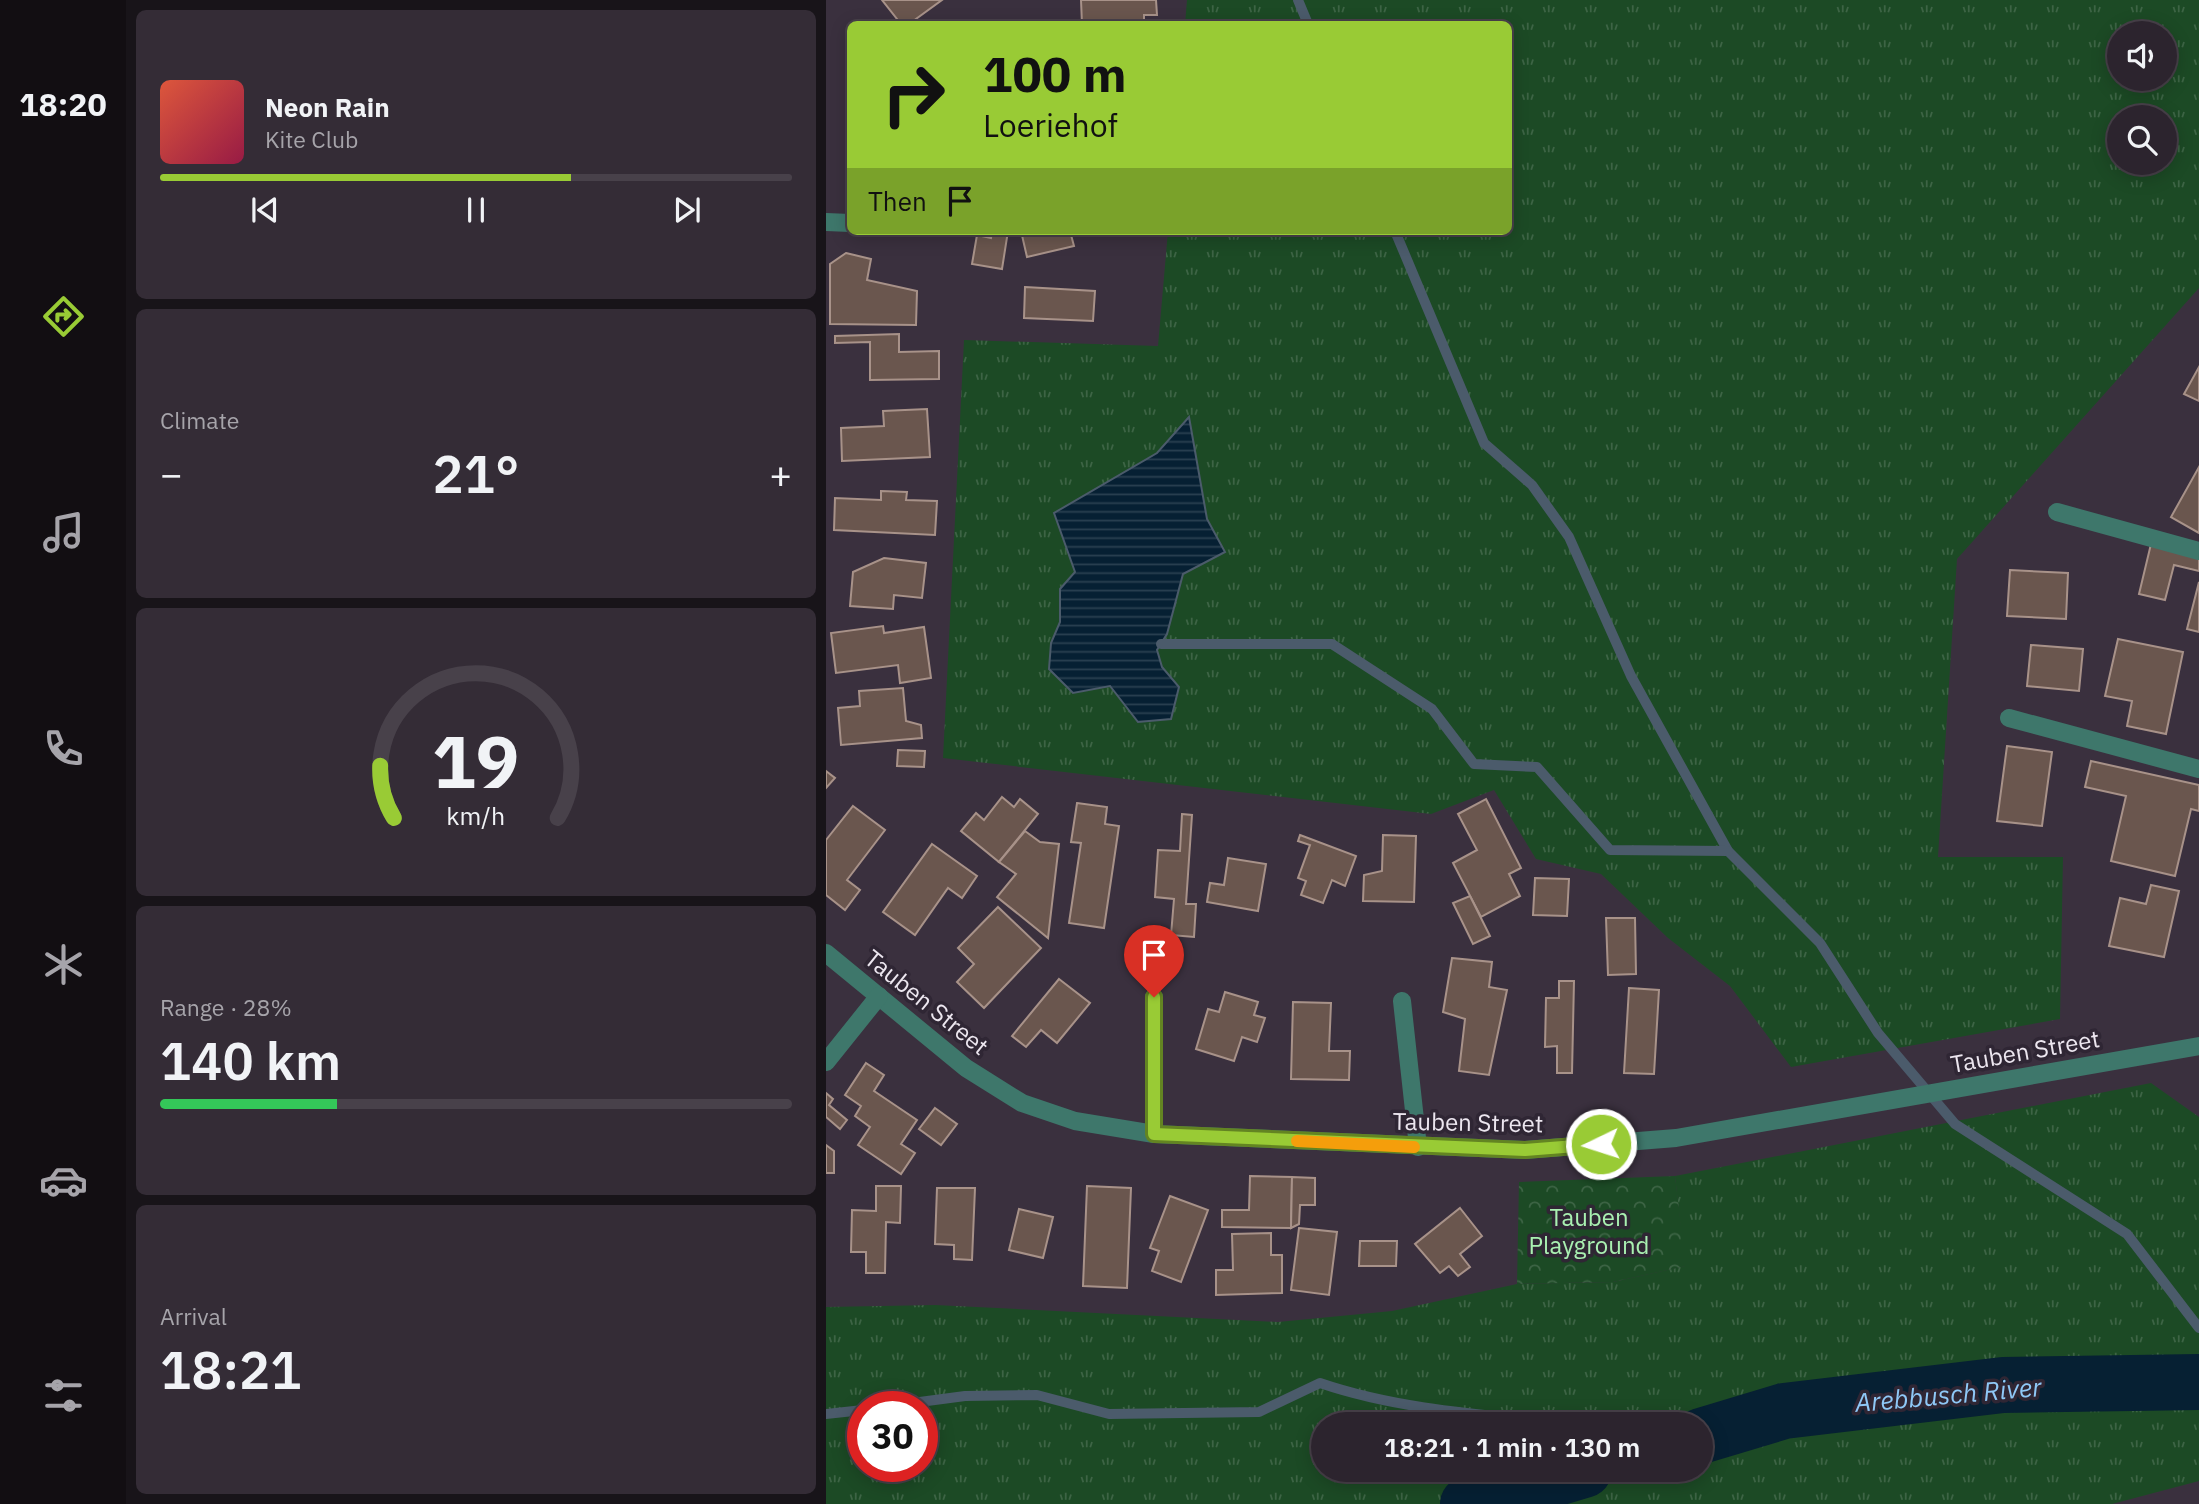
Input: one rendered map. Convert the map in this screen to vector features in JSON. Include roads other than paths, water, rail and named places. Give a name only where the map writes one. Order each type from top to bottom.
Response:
[{"type":"street","points":[[826,222],[847,223]]},
{"type":"street","points":[[2057,512],[2199,551]]},
{"type":"street","points":[[2009,718],[2199,769]]},
{"type":"street","name":"Tauben Street","points":[[826,953],[965,1068],[1022,1103],[1075,1121],[1154,1134],[1525,1150],[1676,1138],[2199,1046]]},
{"type":"street","points":[[826,1062],[879,996]]},
{"type":"street","points":[[1154,997],[1154,1134]]},
{"type":"street","points":[[1402,1001],[1418,1147]]},
{"type":"water","points":[[1189,417],[1207,519],[1225,552],[1183,574],[1167,634],[1157,650],[1162,667],[1179,687],[1171,719],[1138,722],[1110,686],[1073,693],[1049,669],[1051,643],[1060,622],[1060,589],[1075,572],[1054,513],[1157,453]]},
{"type":"waterway","points":[[1298,0],[1307,21]]},
{"type":"waterway","points":[[1397,235],[1484,443],[1532,485],[1569,537],[1631,676],[1728,851],[1820,943],[1878,1033],[1955,1124],[2127,1234],[2199,1328]]},
{"type":"waterway","points":[[1161,644],[1332,644],[1432,709],[1474,764],[1537,767],[1610,850],[1728,851]]},
{"type":"waterway","name":"Arebbusch River","points":[[1713,1432],[1784,1411],[2003,1385],[2199,1382]]},
{"type":"waterway","points":[[938,1400],[965,1396],[1037,1395],[1109,1414],[1259,1412],[1320,1383],[1383,1400],[1464,1412]]},
{"type":"waterway","points":[[1713,1416],[1784,1411]]},
{"type":"waterway","points":[[826,1414],[847,1412]]},
{"type":"waterway","name":"Arebbusch River","points":[[1468,1504],[1543,1482]]},
{"type":"park label","name":"Tauben Playground","points":[[1589,1231]]}]
